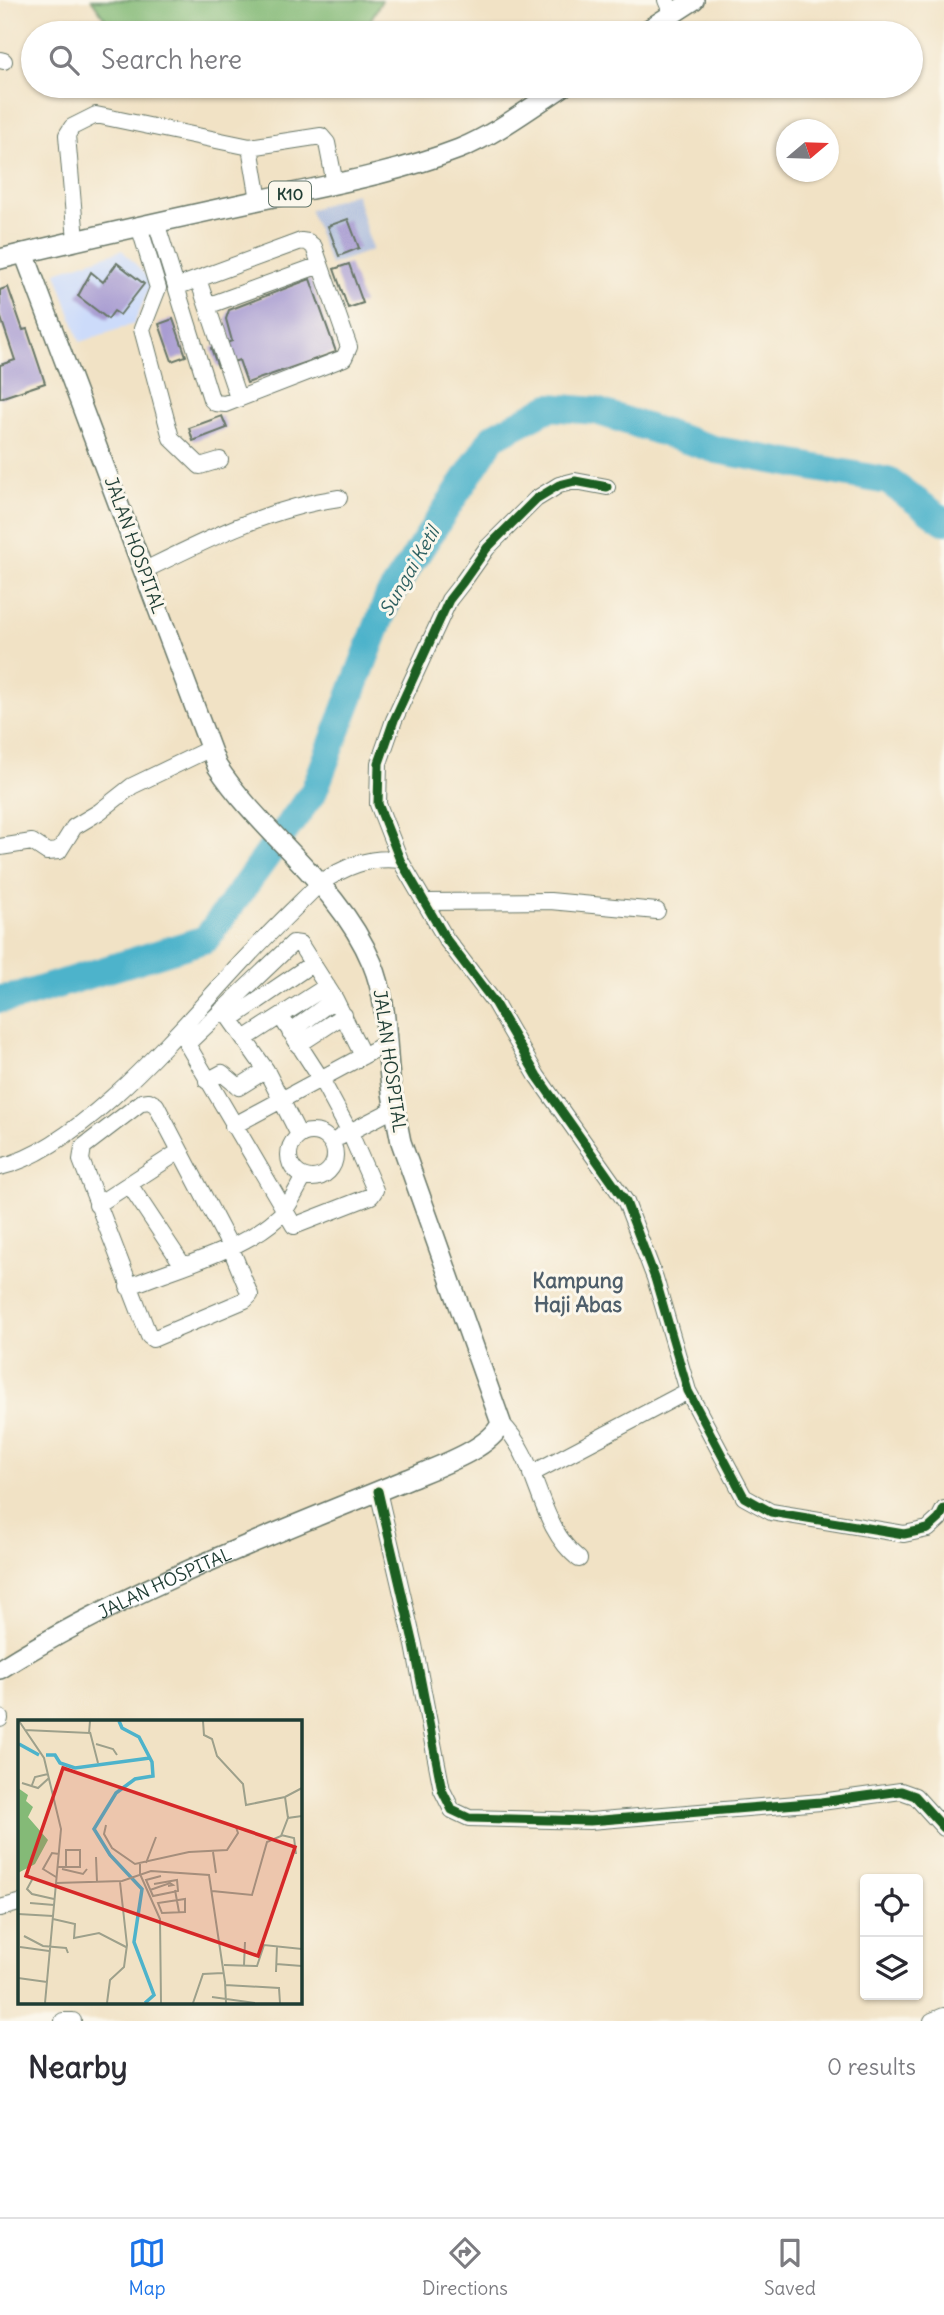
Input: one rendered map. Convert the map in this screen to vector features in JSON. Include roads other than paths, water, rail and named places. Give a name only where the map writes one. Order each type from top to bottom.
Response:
[{"type":"main road","points":[[655,21],[669,7],[694,0]]},
{"type":"main road","name":"K10","points":[[0,259],[335,184],[462,148],[510,122],[546,98]]},
{"type":"main road","name":"JALAN HOSPITAL","points":[[0,1670],[43,1643],[175,1575],[482,1445],[497,1433],[501,1423],[404,1153],[394,1109],[381,988],[372,962],[356,933],[306,867],[248,808],[223,775],[209,749],[145,570],[24,253]]},
{"type":"street","points":[[76,240],[67,135],[72,127],[96,115],[250,147],[321,136],[327,143],[335,184]]},
{"type":"street","points":[[250,147],[258,200]]},
{"type":"street","points":[[148,224],[176,287],[211,399],[218,404],[344,358],[348,353],[349,347],[314,247],[308,242],[300,242],[176,287]]},
{"type":"street","points":[[148,224],[158,288],[142,329],[171,438],[200,466],[220,460]]},
{"type":"street","points":[[207,306],[320,265]]},
{"type":"street","points":[[198,279],[239,398]]},
{"type":"street","points":[[607,487],[575,481],[559,485],[536,499],[487,548],[449,600],[394,720],[379,764],[378,804],[400,860],[446,939],[494,1002],[537,1076],[626,1202],[655,1278],[688,1391],[744,1497],[760,1508],[904,1534],[928,1529],[939,1519],[944,1509]]},
{"type":"street","points":[[145,570],[254,520],[298,504],[339,498]]},
{"type":"street","points":[[0,847],[32,842],[47,852],[59,851],[74,827],[132,786],[209,749]]},
{"type":"street","points":[[0,1167],[22,1161],[58,1141],[120,1090],[319,884],[342,869],[367,860],[400,860]]},
{"type":"street","points":[[424,902],[550,901],[656,911]]},
{"type":"street","points":[[227,1014],[293,943],[300,944],[344,1015],[363,1056]]},
{"type":"street","points":[[281,1017],[321,1079],[350,1132],[374,1182],[375,1190],[371,1196],[299,1226],[293,1226],[284,1212],[187,1044],[227,1014],[313,963]]},
{"type":"street","points":[[246,1038],[281,1017],[331,993]]},
{"type":"street","points":[[294,1038],[331,993]]},
{"type":"street","points":[[227,1014],[266,1070],[299,1135]]},
{"type":"street","points":[[294,1038],[344,1015]]},
{"type":"street","points":[[233,1126],[387,1043]]},
{"type":"street","points":[[207,1081],[222,1073],[239,1087],[266,1070]]},
{"type":"street","points":[[149,1101],[156,1105],[180,1151],[230,1246],[249,1297],[160,1337],[149,1336],[97,1205],[80,1153],[142,1102],[149,1101]]},
{"type":"street","points":[[331,1141],[394,1109]]},
{"type":"street","points":[[316,1131],[331,1141],[335,1150],[331,1168],[314,1178],[304,1177],[290,1162],[292,1142],[299,1135],[316,1131]]},
{"type":"street","points":[[97,1205],[180,1151]]},
{"type":"street","points":[[128,1287],[230,1246],[265,1227],[284,1212],[304,1177]]},
{"type":"street","points":[[130,1184],[182,1264]]},
{"type":"street","points":[[531,1474],[688,1391]]},
{"type":"street","points":[[501,1423],[516,1439],[553,1528],[568,1550],[579,1559]]},
{"type":"street","points":[[378,1491],[414,1645],[442,1790],[452,1810],[460,1815],[487,1819],[590,1821],[821,1802],[901,1791],[915,1796],[944,1828]]},
{"type":"street","points":[[0,1908],[18,1903]]},
{"type":"street","points":[[932,2021],[944,2016]]},
{"type":"street","points":[[63,2021],[73,2021]]},
{"type":"waterway","name":"Sungai Ketil","points":[[0,999],[17,997],[206,939],[314,791],[388,598],[493,437],[550,407],[596,411],[717,450],[888,481],[944,521]]},
{"type":"district","name":"Kampung Haji Abas","points":[[578,1292]]}]
